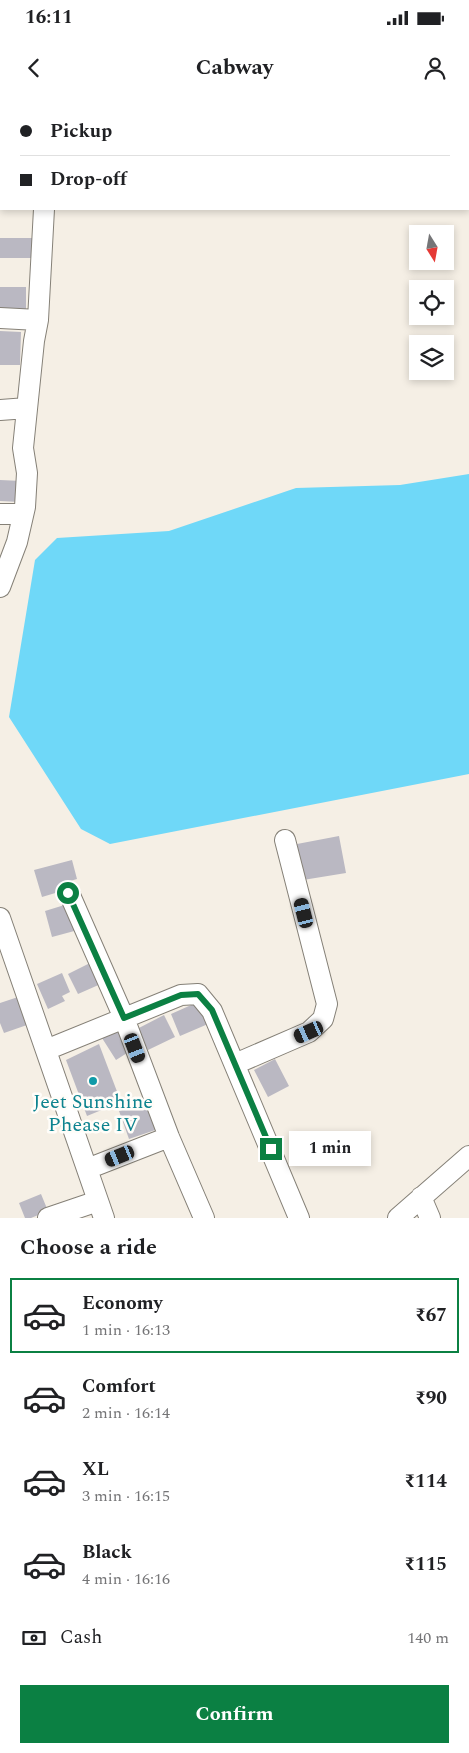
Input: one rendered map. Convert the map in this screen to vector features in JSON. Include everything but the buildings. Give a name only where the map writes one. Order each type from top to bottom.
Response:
[{"type":"street","points":[[0,587],[17,542],[23,514],[27,473],[23,448],[34,341],[38,320],[44,210]]},
{"type":"street","points":[[0,318],[38,320]]},
{"type":"street","points":[[0,410],[27,408]]},
{"type":"street","points":[[0,514],[23,514]]},
{"type":"street","points":[[235,1064],[309,1032],[323,1019],[327,1004],[285,840]]},
{"type":"street","points":[[68,893],[124,1018],[169,1137],[204,1218]]},
{"type":"street","points":[[0,918],[101,1209],[48,1218]]},
{"type":"street","points":[[46,1050],[181,995],[198,994],[212,1010],[299,1218]]},
{"type":"street","points":[[87,1169],[169,1137]]},
{"type":"street","points":[[398,1218],[469,1156]]},
{"type":"street","points":[[421,1197],[430,1218]]},
{"type":"water","points":[[469,474],[469,774],[110,844],[81,829],[9,717],[35,560],[57,538],[169,531],[296,488],[400,485]]},
{"type":"place","name":"Jeet Sunshine Phease IV","points":[[93,1081]]},
{"type":"route","points":[[68,893],[124,1018],[181,995],[198,994],[212,1010],[271,1149]]}]
